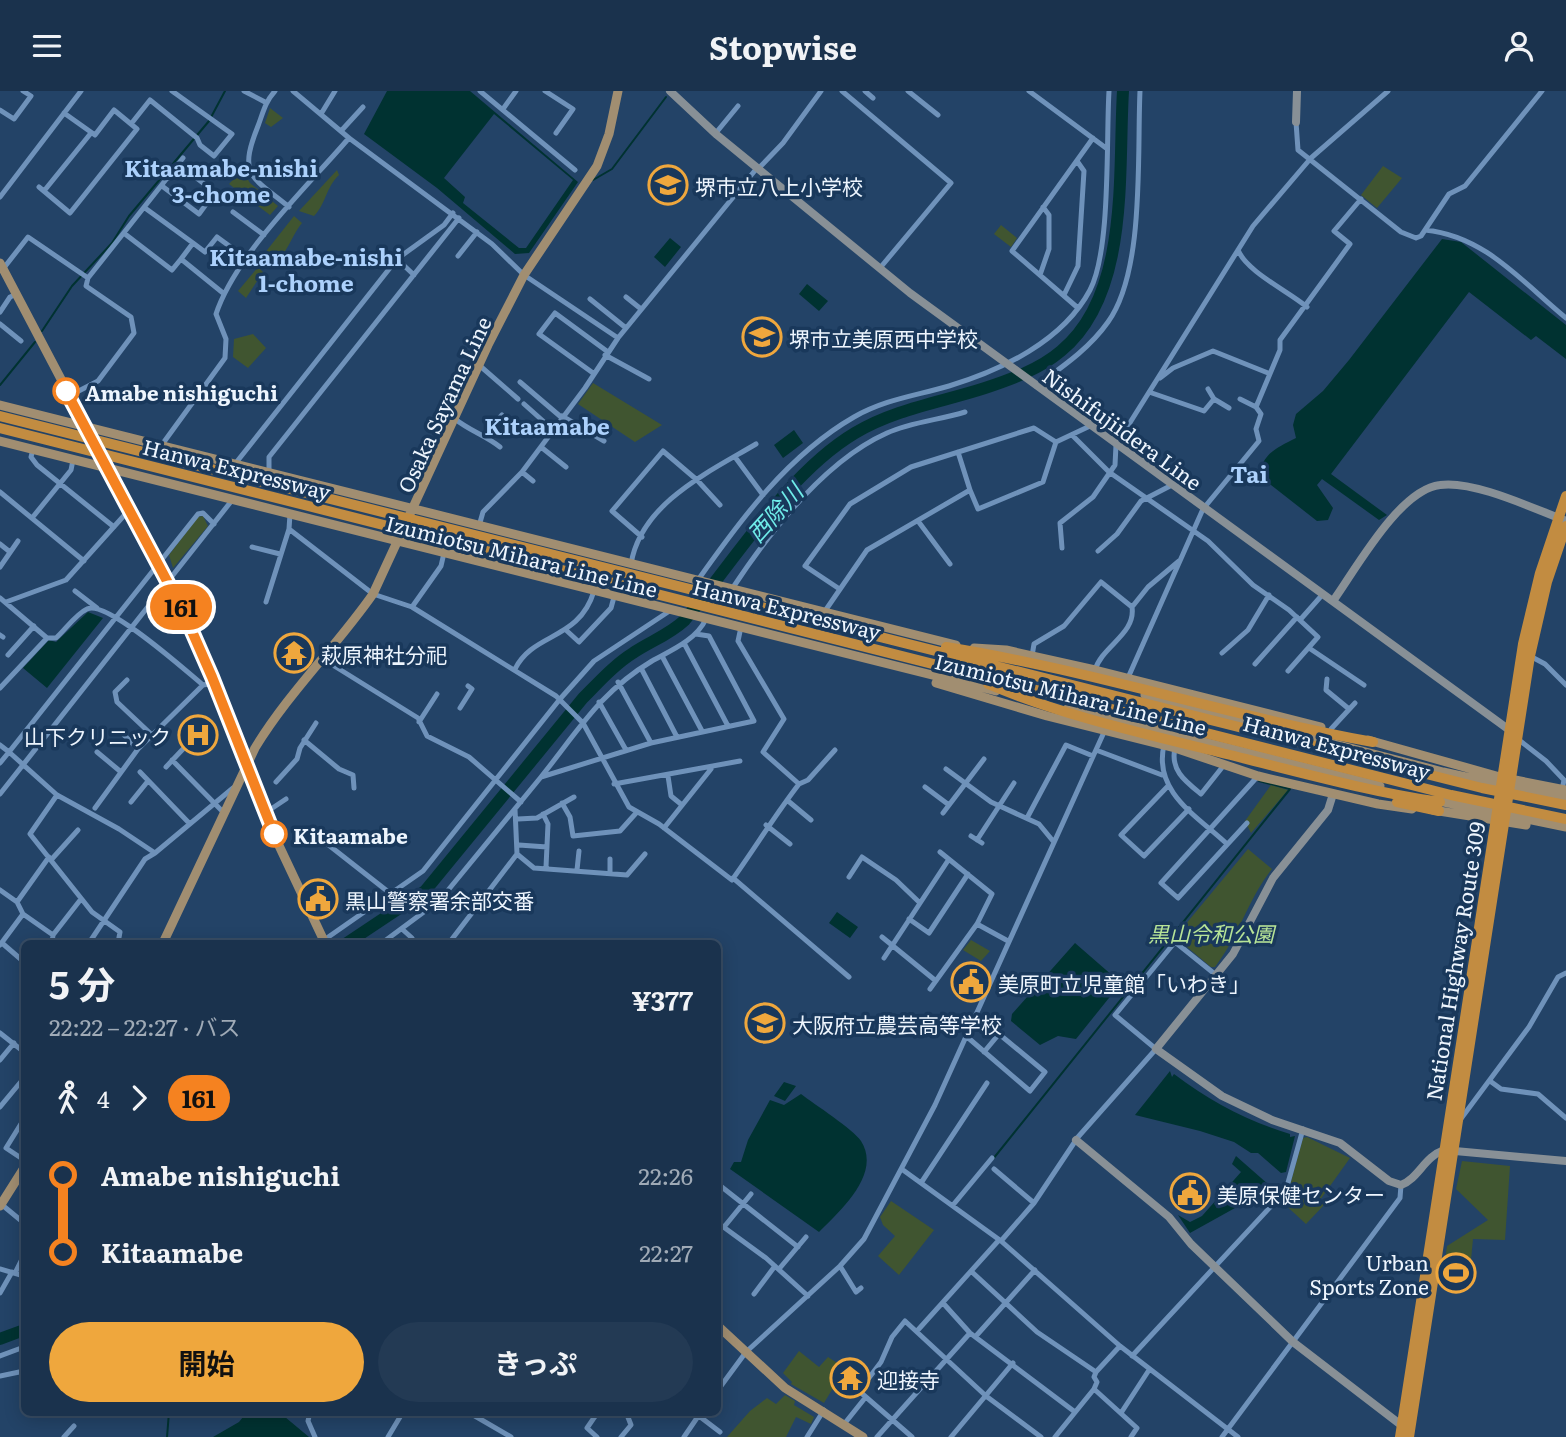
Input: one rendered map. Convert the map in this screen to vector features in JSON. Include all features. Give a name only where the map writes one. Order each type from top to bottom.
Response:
[{"type":"highway","name":"Hanwa Expressway","points":[[1,410],[641,579],[881,636],[1482,788],[1566,805]]},
{"type":"highway","name":"Hanwa Expressway","points":[[0,428],[1451,795],[1566,819]]},
{"type":"highway","name":"National Highway Route 309","points":[[1506,778],[1518,740],[1530,656],[1563,522],[1566,496]]},
{"type":"highway","name":"National Highway Route 309","points":[[1449,1151],[1459,1121],[1501,822],[1508,729],[1530,608],[1563,522]]},
{"type":"highway","points":[[881,636],[983,653],[1306,730],[1373,742]]},
{"type":"highway","points":[[953,670],[1010,693],[1171,745],[1293,777],[1440,806]]},
{"type":"highway","points":[[1171,745],[1386,791],[1440,806]]},
{"type":"highway","name":"National Highway Route 309","points":[[1407,1433],[1501,822]]},
{"type":"main road","name":"Osaka Sayama Line","points":[[164,940],[246,766],[270,723],[373,594],[400,541],[479,365],[524,275],[597,166],[609,134],[618,91]]},
{"type":"main road","points":[[2,266],[168,582],[215,683],[265,813],[325,940]]},
{"type":"main road","name":"Izumiotsu Mihara Line Line","points":[[1,410],[86,427],[269,472],[965,647],[1387,757],[1565,793]]},
{"type":"main road","name":"Izumiotsu Mihara Line Line","points":[[0,441],[891,667],[1111,718],[1386,791]]},
{"type":"main road","points":[[965,647],[1032,656],[1128,678],[1331,729],[1565,793]]},
{"type":"main road","points":[[891,667],[1021,709],[1171,745],[1258,776],[1394,807],[1440,806],[1566,829]]},
{"type":"main road","points":[[1440,806],[1501,822],[1566,829]]},
{"type":"main road","points":[[0,1205],[21,1173]]},
{"type":"main road","points":[[721,1329],[785,1388],[845,1423],[863,1437]]},
{"type":"street","points":[[0,110],[14,119],[31,96],[23,91]]},
{"type":"street","points":[[0,197],[81,91]]},
{"type":"street","points":[[131,124],[150,100],[197,138],[200,145],[214,156],[232,134],[172,91]]},
{"type":"street","points":[[244,91],[265,102]]},
{"type":"street","points":[[275,91],[265,102],[251,139],[247,167],[253,178],[289,207]]},
{"type":"street","points":[[293,91],[349,138],[477,232],[524,275],[618,338]]},
{"type":"street","points":[[321,114],[335,91]]},
{"type":"street","points":[[480,91],[575,170]]},
{"type":"street","points":[[503,109],[516,91]]},
{"type":"street","points":[[545,91],[573,109],[556,133]]},
{"type":"street","name":"Nishifujiidera Line","points":[[670,91],[716,134],[880,268],[1034,385],[1508,729]]},
{"type":"street","points":[[479,526],[483,512],[522,472],[585,388],[618,338],[758,168],[783,143],[821,91]]},
{"type":"street","points":[[842,91],[951,183],[880,268]]},
{"type":"street","points":[[865,91],[873,97]]},
{"type":"street","points":[[908,91],[938,115]]},
{"type":"street","points":[[1029,91],[1106,148]]},
{"type":"street","points":[[699,580],[781,474],[818,442],[862,413],[891,399],[950,386],[1008,365],[1062,327],[1079,308],[1091,289],[1102,243],[1109,91]]},
{"type":"street","points":[[1034,385],[1094,340],[1119,302],[1133,247],[1140,91]]},
{"type":"street","points":[[1297,91],[1298,150],[1311,157],[1401,232],[1416,238],[1425,230],[1449,194],[1465,186],[1542,91]]},
{"type":"street","points":[[1062,548],[1060,523],[1093,497],[1115,465],[1116,445],[1253,226],[1311,157],[1388,91]]},
{"type":"street","points":[[716,134],[738,106]]},
{"type":"street","points":[[341,131],[363,107]]},
{"type":"street","points":[[65,113],[94,135],[114,110],[137,129],[70,213],[42,189],[91,133]]},
{"type":"street","points":[[161,446],[225,358],[226,339],[215,314],[223,293],[264,235],[349,138]]},
{"type":"street","points":[[1079,308],[1012,251],[1093,138]]},
{"type":"street","points":[[69,396],[98,381],[134,333],[131,317],[86,286],[88,278],[162,186],[165,177],[183,158]]},
{"type":"street","points":[[1064,295],[1078,266],[1084,171],[1077,161]]},
{"type":"street","points":[[146,163],[165,177]]},
{"type":"street","points":[[162,186],[199,214],[215,192],[178,164]]},
{"type":"street","points":[[1256,407],[1279,350],[1280,340],[1307,307],[1318,285],[1350,244],[1334,231],[1361,199]]},
{"type":"street","points":[[1040,275],[1049,249],[1049,215],[1043,207]]},
{"type":"street","points":[[145,208],[205,252],[217,237],[247,259]]},
{"type":"street","points":[[233,212],[264,235]]},
{"type":"street","points":[[235,464],[397,259],[444,225],[453,213]]},
{"type":"street","points":[[269,472],[269,457],[459,218]]},
{"type":"street","points":[[1425,230],[1449,233],[1485,248],[1566,318]]},
{"type":"street","points":[[457,256],[477,232]]},
{"type":"street","points":[[125,234],[172,270],[193,243]]},
{"type":"street","points":[[2,266],[28,237],[88,278]]},
{"type":"street","points":[[1238,250],[1243,261],[1286,289],[1307,307]]},
{"type":"street","points":[[181,259],[223,293]]},
{"type":"street","points":[[397,259],[414,275]]},
{"type":"street","points":[[0,312],[10,297],[17,294]]},
{"type":"street","points":[[626,297],[641,309]]},
{"type":"street","points":[[590,299],[626,328]]},
{"type":"street","points":[[593,373],[539,334],[555,313],[607,353],[649,379]]},
{"type":"street","points":[[0,324],[21,341]]},
{"type":"street","points":[[1155,382],[1173,368],[1213,351],[1268,373]]},
{"type":"street","points":[[479,365],[518,399]]},
{"type":"street","points":[[520,382],[562,417],[604,441]]},
{"type":"street","points":[[1209,389],[1214,399],[1229,408]]},
{"type":"street","points":[[1149,392],[1204,411],[1214,399]]},
{"type":"street","points":[[721,1384],[746,1352],[840,1266],[864,1239],[903,1170],[1111,718],[1203,509],[1259,441],[1256,429],[1261,414],[1256,407],[1240,399]]},
{"type":"street","points":[[524,404],[552,429]]},
{"type":"street","points":[[730,588],[771,535],[842,462],[890,432],[965,412]]},
{"type":"street","points":[[484,435],[502,415]]},
{"type":"street","points":[[456,419],[469,430],[478,430],[500,447]]},
{"type":"street","points":[[958,452],[978,509],[1043,482],[1056,442],[1090,426]]},
{"type":"street","points":[[838,588],[805,566],[850,504],[911,467],[1034,428],[1056,442]]},
{"type":"street","points":[[1072,435],[1109,473],[1193,530],[1318,637],[1287,671]]},
{"type":"street","points":[[631,564],[634,548],[665,503],[756,444]]},
{"type":"street","points":[[541,447],[566,467]]},
{"type":"street","points":[[33,449],[33,461],[114,527]]},
{"type":"street","points":[[642,537],[612,510],[663,451],[697,480],[720,505]]},
{"type":"street","points":[[735,457],[763,495]]},
{"type":"street","points":[[32,518],[71,470],[73,460]]},
{"type":"street","points":[[522,472],[533,481]]},
{"type":"street","points":[[1098,551],[1118,534],[1145,498],[1172,485]]},
{"type":"street","points":[[1333,601],[1400,509],[1423,490],[1439,485],[1458,485],[1563,522]]},
{"type":"street","points":[[814,646],[824,612],[838,588],[867,550],[970,490]]},
{"type":"street","points":[[0,492],[84,561]]},
{"type":"street","points":[[0,794],[233,499]]},
{"type":"street","points":[[6,602],[65,580],[129,510]]},
{"type":"street","points":[[0,763],[200,512],[214,524]]},
{"type":"street","points":[[266,602],[274,587],[280,555],[289,529],[290,514]]},
{"type":"street","points":[[918,520],[950,564]]},
{"type":"street","points":[[289,529],[373,594],[412,607],[559,699],[583,723],[622,798],[636,812],[664,828],[733,878],[849,977]]},
{"type":"street","points":[[0,567],[18,541]]},
{"type":"street","points":[[0,544],[10,552]]},
{"type":"street","points":[[253,547],[280,555]]},
{"type":"street","points":[[412,607],[441,566],[444,553]]},
{"type":"street","points":[[1095,670],[1098,659],[1130,624],[1132,607],[1148,587],[1182,558]]},
{"type":"street","points":[[1032,656],[1034,644],[1064,627],[1101,582],[1132,607]]},
{"type":"street","points":[[75,591],[97,608],[133,628],[203,685]]},
{"type":"street","points":[[515,669],[528,650],[567,631],[590,606],[594,591]]},
{"type":"street","points":[[1255,664],[1323,594]]},
{"type":"street","points":[[1222,653],[1248,630],[1269,595]]},
{"type":"street","points":[[567,631],[579,642],[612,606],[614,597]]},
{"type":"street","points":[[0,598],[47,638],[56,638],[88,608],[97,608]]},
{"type":"street","points":[[326,940],[423,871],[559,699],[594,661],[673,611]]},
{"type":"street","points":[[386,940],[440,900],[618,682],[684,643],[696,633],[705,619]]},
{"type":"street","points":[[8,655],[34,626]]},
{"type":"street","points":[[741,628],[738,641],[784,719],[763,753],[799,784]]},
{"type":"street","points":[[541,776],[651,743],[754,721],[709,636],[696,633]]},
{"type":"street","points":[[0,688],[47,638]]},
{"type":"street","points":[[684,643],[728,726]]},
{"type":"street","points":[[1308,647],[1364,685]]},
{"type":"street","points":[[662,656],[702,731]]},
{"type":"street","points":[[1530,656],[1545,664],[1566,684]]},
{"type":"street","points":[[323,659],[418,718],[427,736],[469,758],[521,801]]},
{"type":"street","points":[[640,668],[677,737]]},
{"type":"street","points":[[1327,679],[1326,690],[1349,709]]},
{"type":"street","points":[[127,680],[115,692],[117,702],[152,735]]},
{"type":"street","points":[[618,682],[651,743]]},
{"type":"street","points":[[96,808],[138,749],[203,685],[215,683]]},
{"type":"street","points":[[460,709],[472,689],[468,686]]},
{"type":"street","points":[[419,722],[437,694]]},
{"type":"street","points":[[599,702],[626,750]]},
{"type":"street","points":[[1331,729],[1355,703]]},
{"type":"street","points":[[276,782],[297,759],[304,740],[316,723]]},
{"type":"street","points":[[120,731],[138,749]]},
{"type":"street","points":[[304,740],[339,769],[353,775],[354,788]]},
{"type":"street","points":[[1518,740],[1546,761],[1564,780],[1565,793]]},
{"type":"street","points":[[0,745],[57,795],[120,829],[155,853]]},
{"type":"street","points":[[1027,818],[1066,745],[1162,775]]},
{"type":"street","points":[[1171,745],[1176,769],[1201,794],[1224,765]]},
{"type":"street","points":[[1171,745],[1162,775],[1167,787],[1227,844]]},
{"type":"street","points":[[166,767],[183,749]]},
{"type":"street","points":[[733,878],[766,825],[799,784],[808,780],[835,750]]},
{"type":"street","points":[[97,753],[121,772]]},
{"type":"street","points":[[943,813],[984,759]]},
{"type":"street","points":[[172,760],[224,813]]},
{"type":"street","points":[[614,784],[711,769],[740,761]]},
{"type":"street","points":[[664,828],[711,769]]},
{"type":"street","points":[[946,769],[999,807],[1039,824],[1053,841]]},
{"type":"street","points":[[140,772],[189,823]]},
{"type":"street","points":[[668,776],[671,796],[682,805]]},
{"type":"street","points":[[1247,823],[1178,898],[1161,883],[1258,776]]},
{"type":"street","points":[[131,801],[148,781]]},
{"type":"street","points":[[977,840],[1014,783]]},
{"type":"street","points":[[91,940],[145,859],[238,785]]},
{"type":"street","points":[[925,787],[950,805]]},
{"type":"street","points":[[1167,787],[1121,835],[1144,856],[1189,809]]},
{"type":"street","points":[[917,1331],[1034,1203],[1076,1140],[1156,1049],[1216,975],[1240,943],[1265,890],[1328,810],[1334,794]]},
{"type":"street","points":[[57,795],[30,834],[80,899],[120,932],[119,940]]},
{"type":"street","points":[[518,818],[537,818],[574,797]]},
{"type":"street","points":[[265,813],[286,800]]},
{"type":"street","points":[[787,800],[811,820]]},
{"type":"street","points":[[562,803],[570,817],[573,836],[620,831],[636,812]]},
{"type":"street","points":[[451,940],[517,854],[518,818],[515,809]]},
{"type":"street","points":[[543,814],[548,824],[546,867]]},
{"type":"street","points":[[766,825],[790,844]]},
{"type":"street","points":[[17,902],[50,859],[78,830]]},
{"type":"street","points":[[326,843],[391,894]]},
{"type":"street","points":[[519,845],[547,847]]},
{"type":"street","points":[[578,870],[579,851]]},
{"type":"street","points":[[930,989],[977,924],[992,894],[940,852]]},
{"type":"street","points":[[517,854],[534,868],[627,875],[645,854]]},
{"type":"street","points":[[849,877],[862,857],[896,880],[920,903]]},
{"type":"street","points":[[610,859],[610,873]]},
{"type":"street","points":[[884,958],[949,859]]},
{"type":"street","points":[[909,919],[929,933],[968,874]]},
{"type":"street","points":[[0,890],[17,902],[23,914],[53,935]]},
{"type":"street","points":[[52,940],[53,935],[80,899]]},
{"type":"street","points":[[21,960],[1,944],[23,914]]},
{"type":"street","points":[[977,924],[1008,941]]},
{"type":"street","points":[[402,929],[412,938],[410,940]]},
{"type":"street","points":[[882,937],[936,981]]},
{"type":"street","points":[[1216,975],[1175,942],[1115,1015],[1156,1049],[1222,1096],[1272,1120],[1340,1143],[1389,1181],[1401,1185],[1411,1180],[1429,1156],[1449,1151],[1566,1161]]},
{"type":"street","points":[[1459,1121],[1529,1027],[1558,977],[1566,973]]},
{"type":"street","points":[[0,1033],[21,1049]]},
{"type":"street","points":[[966,1036],[984,1052],[1030,1091],[1045,1072],[999,1034],[984,1052]]},
{"type":"street","points":[[0,1060],[14,1043]]},
{"type":"street","points":[[1490,1081],[1502,1089],[1538,1094],[1566,1118]]},
{"type":"street","points":[[0,1107],[21,1082]]},
{"type":"street","points":[[921,1183],[987,1083]]},
{"type":"street","points":[[21,1124],[6,1148],[21,1158]]},
{"type":"street","points":[[1132,1356],[1286,1189],[1303,1129]]},
{"type":"street","points":[[1076,1140],[1169,1217],[1293,1342],[1407,1433]]},
{"type":"street","points":[[953,1205],[992,1158]]},
{"type":"street","points":[[994,1169],[1034,1203]]},
{"type":"street","points":[[903,1170],[1000,1240],[1132,1356],[1238,1437]]},
{"type":"street","points":[[1222,1437],[1400,1198],[1401,1185]]},
{"type":"street","points":[[721,1186],[798,1247]]},
{"type":"street","points":[[724,1227],[751,1194]]},
{"type":"street","points":[[0,1205],[21,1221]]},
{"type":"street","points":[[721,1225],[777,1267],[807,1296]]},
{"type":"street","points":[[754,1294],[806,1237]]},
{"type":"street","points":[[0,1293],[21,1260]]},
{"type":"street","points":[[840,1266],[856,1292],[861,1288]]},
{"type":"street","points":[[0,1269],[21,1275]]},
{"type":"street","points":[[877,1437],[1035,1270]]},
{"type":"street","points":[[972,1272],[1057,1348],[1096,1372]]},
{"type":"street","points":[[943,1303],[973,1334],[1076,1412]]},
{"type":"street","points":[[912,1437],[859,1391],[905,1321],[986,1396],[1041,1437]]},
{"type":"street","points":[[1055,1437],[1094,1389],[1097,1382],[1094,1377],[1096,1372],[1121,1346]]},
{"type":"street","points":[[0,1356],[21,1348]]},
{"type":"street","points":[[951,1437],[1013,1363]]},
{"type":"street","points":[[1121,1413],[1149,1370]]},
{"type":"street","points":[[0,1376],[21,1372]]},
{"type":"street","points":[[1094,1389],[1137,1428],[1131,1437]]},
{"type":"street","points":[[845,1423],[865,1398]]},
{"type":"street","points":[[807,1437],[824,1410]]},
{"type":"street","points":[[309,1416],[307,1421],[316,1437]]},
{"type":"street","points":[[388,1437],[401,1416]]},
{"type":"street","points":[[475,1416],[511,1437]]},
{"type":"street","points":[[595,1416],[587,1428],[597,1437]]},
{"type":"street","points":[[621,1437],[631,1425],[627,1416]]},
{"type":"street","points":[[685,1437],[699,1416]]},
{"type":"street","points":[[702,1416],[720,1432]]},
{"type":"street","points":[[64,1437],[74,1426]]},
{"type":"green space","points":[[270,108],[283,118],[271,127],[265,123]]},
{"type":"green space","points":[[1383,166],[1402,178],[1377,208],[1361,195]]},
{"type":"green space","points":[[242,170],[250,183],[278,206],[270,215],[229,184]]},
{"type":"green space","points":[[337,170],[339,175],[314,216],[299,211]]},
{"type":"green space","points":[[294,216],[302,223],[282,256],[266,265],[260,259]]},
{"type":"green space","points":[[1001,225],[1017,238],[1011,247],[994,234]]},
{"type":"green space","points":[[258,267],[263,272],[246,298],[238,291]]},
{"type":"green space","points":[[253,334],[266,348],[248,368],[233,357],[234,339]]},
{"type":"green space","points":[[593,383],[662,425],[635,442],[578,404]]},
{"type":"green space","points":[[203,516],[208,526],[173,568],[169,555],[198,517]]},
{"type":"green space","points":[[1271,785],[1288,790],[1251,833],[1245,821]]},
{"type":"green space","name":"黒山令和公園","points":[[1248,849],[1272,869],[1256,893],[1231,943],[1215,967],[1211,967],[1175,937]]},
{"type":"green space","points":[[971,940],[990,951],[981,961],[963,950]]},
{"type":"green space","points":[[1307,1137],[1350,1158],[1320,1200],[1324,1205],[1306,1224],[1280,1200],[1289,1189],[1303,1138]]},
{"type":"green space","points":[[1462,1161],[1510,1166],[1505,1240],[1473,1239],[1469,1281],[1442,1282],[1447,1246],[1488,1220],[1456,1189]]},
{"type":"green space","points":[[891,1201],[934,1230],[899,1275],[878,1256],[895,1236],[883,1225],[880,1217]]},
{"type":"green space","points":[[799,1351],[819,1367],[828,1357],[845,1368],[824,1403],[791,1384],[783,1373]]},
{"type":"green space","points":[[785,1395],[795,1401],[794,1405],[814,1417],[811,1424],[796,1417],[786,1437],[727,1437],[750,1411],[767,1398],[776,1404]]},
{"type":"shaded area","points":[[387,91],[470,91],[578,182],[529,253],[515,254],[437,188],[364,134]],"holes":[[[494,114],[573,180],[526,248],[519,248],[463,203],[465,197],[444,178]]]},
{"type":"shaded area","points":[[670,238],[681,247],[665,267],[654,257]]},
{"type":"shaded area","points":[[1442,239],[1461,242],[1566,325],[1566,359],[1536,336],[1531,340],[1469,292],[1331,474],[1387,515],[1379,520],[1322,479],[1317,485],[1333,508],[1328,520],[1317,521],[1271,485],[1258,480],[1263,464],[1275,449],[1296,438],[1293,425],[1296,414],[1323,391],[1349,360]]},
{"type":"shaded area","points":[[807,284],[828,301],[819,311],[799,294]]},
{"type":"shaded area","points":[[794,430],[803,443],[783,458],[774,445]]},
{"type":"shaded area","points":[[88,612],[103,618],[47,688],[23,668],[49,640],[56,642]]},
{"type":"shaded area","points":[[837,912],[858,927],[850,938],[829,923]]},
{"type":"shaded area","points":[[1075,943],[1121,983],[1076,1039],[1058,1036],[1040,1045],[1011,1021],[1012,1014]]},
{"type":"shaded area","points":[[1170,1071],[1172,1077],[1174,1074],[1229,1109],[1290,1134],[1290,1137],[1295,1136],[1286,1172],[1281,1173],[1258,1153],[1251,1153],[1234,1142],[1135,1115]]},
{"type":"shaded area","points":[[784,1082],[796,1086],[785,1101],[774,1096]]},
{"type":"shaded area","points":[[801,1094],[857,1136],[866,1154],[866,1166],[856,1191],[819,1232],[730,1169],[734,1162],[741,1162],[748,1140],[770,1100],[784,1105]]},
{"type":"shaded area","points":[[1236,1156],[1269,1185],[1270,1193],[1265,1199],[1253,1198],[1190,1233],[1178,1215],[1190,1222],[1202,1216],[1241,1172],[1232,1164]]},
{"type":"shaded area","points":[[244,1416],[284,1416],[309,1437],[213,1437],[239,1422]]},
{"type":"waterway","points":[[42,331],[72,286],[112,243],[129,216],[209,121],[225,91]]},
{"type":"waterway","name":"西除川","points":[[352,940],[425,891],[583,698],[626,658],[685,620],[785,494],[831,450],[855,433],[886,418],[985,388],[1035,368],[1061,351],[1083,327],[1099,298],[1110,265],[1116,230],[1123,91]]},
{"type":"waterway","points":[[593,180],[612,169],[666,97]]},
{"type":"waterway","points":[[0,385],[35,342]]},
{"type":"waterway","points":[[993,1159],[1290,789],[1259,781]]},
{"type":"waterway","name":"西除川","points":[[0,1339],[21,1331]]},
{"type":"waterway","points":[[167,1437],[169,1416]]},
{"type":"bus line","name":"161","points":[[66,391],[184,613],[274,834]]},
{"type":"place","name":"堺市立八上小学校","points":[[668,185]]},
{"type":"place","name":"堺市立美原西中学校","points":[[762,337]]},
{"type":"place","name":"Amabe nishiguchi","points":[[66,391]]},
{"type":"place","name":"萩原神社分祀","points":[[294,653]]},
{"type":"place","name":"山下クリニック","points":[[198,735]]},
{"type":"place","name":"Kitaamabe","points":[[274,834]]},
{"type":"place","name":"黒山警察署余部交番","points":[[318,899]]},
{"type":"place","name":"美原町立児童館「いわき」","points":[[971,982]]},
{"type":"place","name":"大阪府立農芸高等学校","points":[[765,1023]]},
{"type":"place","name":"美原保健センター","points":[[1190,1193]]},
{"type":"place","name":"Urban Sports Zone","points":[[1456,1273]]},
{"type":"place","name":"迎接寺","points":[[850,1378]]},
{"type":"district","name":"Kitaamabe-nishi 3-chome","points":[[221,180]]},
{"type":"district","name":"Kitaamabe-nishi 1-chome","points":[[306,269]]},
{"type":"district","name":"Kitaamabe","points":[[547,425]]},
{"type":"district","name":"Tai","points":[[1249,473]]}]
